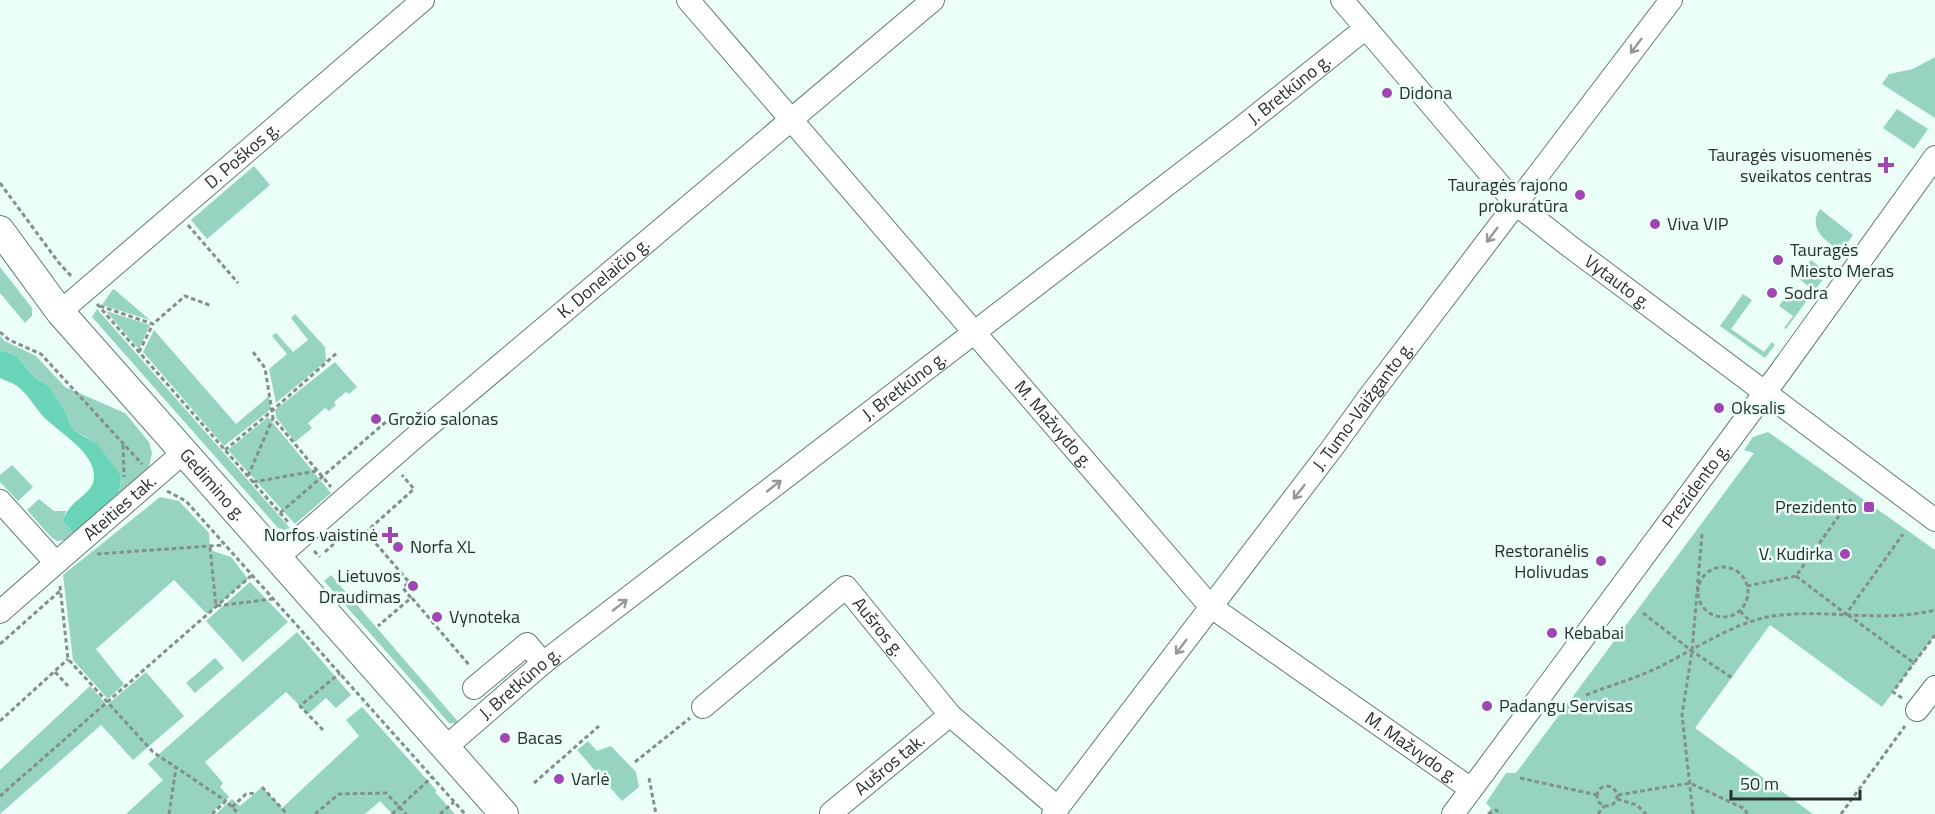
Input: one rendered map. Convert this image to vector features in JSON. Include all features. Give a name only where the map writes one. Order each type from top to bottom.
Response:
[{"type":"main road","name":"Gedimino g.","points":[[0,230],[60,312],[504,814]]},
{"type":"street","name":"D. Poškos g.","points":[[60,312],[92,298],[177,212],[423,0]]},
{"type":"street","name":"M. Mažvydo g.","points":[[688,0],[1210,606],[1471,789]]},
{"type":"street","name":"K. Donelaičio g.","points":[[277,558],[414,438],[933,0]]},
{"type":"street","name":"Vytauto g.","points":[[1342,0],[1516,204],[1577,253],[1935,520]]},
{"type":"street","name":"J. Tumo-Vaižganto g.","points":[[1055,811],[1334,447],[1671,0]]},
{"type":"street","name":"J. Bretkūno g.","points":[[445,748],[543,663],[1241,128],[1366,28]]},
{"type":"street","name":"Prezidento g.","points":[[1453,814],[1935,157]]},
{"type":"street","name":"Ateities tak.","points":[[0,612],[184,452]]},
{"type":"street","points":[[0,501],[56,563]]},
{"type":"street","name":"Aušros g.","points":[[703,707],[846,587],[950,715],[1055,811]]},
{"type":"street","points":[[479,684],[527,644],[543,663]]},
{"type":"street","points":[[1917,710],[1935,687]]},
{"type":"street","name":"Aušros tak.","points":[[831,813],[950,715]]},
{"type":"path","points":[[0,183],[59,263],[293,527]]},
{"type":"path","points":[[177,212],[238,283]]},
{"type":"path","points":[[139,352],[153,324],[185,296],[212,306]]},
{"type":"path","points":[[92,298],[153,324]]},
{"type":"path","points":[[0,332],[9,340],[41,354],[165,490],[186,501],[465,814]]},
{"type":"path","points":[[248,476],[273,418],[265,368],[253,352]]},
{"type":"path","points":[[225,450],[338,352]]},
{"type":"path","points":[[280,513],[394,415]]},
{"type":"path","points":[[273,418],[334,490],[331,493]]},
{"type":"path","points":[[123,443],[125,503]]},
{"type":"path","points":[[253,482],[317,471]]},
{"type":"path","points":[[1747,585],[1796,576],[1851,499]]},
{"type":"path","points":[[366,532],[410,582],[404,588],[479,684]]},
{"type":"path","points":[[1694,814],[1682,715],[1692,651],[1702,534]]},
{"type":"path","points":[[1846,614],[1902,534]]},
{"type":"path","points":[[325,552],[343,538]]},
{"type":"path","points":[[78,544],[86,554],[224,545]]},
{"type":"path","points":[[210,547],[216,606]]},
{"type":"path","points":[[56,563],[68,659],[153,752],[226,801],[238,814]]},
{"type":"path","points":[[1713,569],[1732,569],[1738,572],[1747,585],[1746,602],[1740,611],[1725,617],[1711,614],[1700,604],[1698,590],[1703,577],[1713,569]]},
{"type":"path","points":[[0,796],[251,576]]},
{"type":"path","points":[[1796,576],[1914,663]]},
{"type":"path","points":[[0,644],[61,590]]},
{"type":"path","points":[[378,626],[411,598]]},
{"type":"path","points":[[216,606],[273,599]]},
{"type":"path","points":[[1586,695],[1652,670],[1750,621],[1790,613],[1916,615],[1935,610]]},
{"type":"path","points":[[1740,611],[1750,621]]},
{"type":"path","points":[[1643,614],[1732,678]]},
{"type":"path","points":[[1841,814],[1917,710],[1893,692],[1935,635]]},
{"type":"path","points":[[0,721],[68,659]]},
{"type":"path","points":[[55,671],[68,686]]},
{"type":"path","points":[[323,730],[300,706],[340,673]]},
{"type":"path","points":[[635,762],[703,707]]},
{"type":"path","points":[[534,783],[599,726]]},
{"type":"path","points":[[169,814],[176,768]]},
{"type":"path","points":[[392,814],[432,777]]},
{"type":"path","points":[[649,778],[656,814]]},
{"type":"path","points":[[1520,778],[1597,795]]},
{"type":"path","points":[[1598,814],[1604,806],[1614,804],[1618,797],[1689,783],[1745,809],[1747,814]]},
{"type":"path","points":[[1604,806],[1599,802],[1597,795],[1600,789],[1610,786],[1615,789],[1618,797],[1637,805],[1646,814]]},
{"type":"path","points":[[262,787],[287,814]]},
{"type":"path","points":[[232,807],[246,794],[255,793]]},
{"type":"path","points":[[315,814],[339,794],[386,794],[406,814]]},
{"type":"path","points":[[212,814],[226,801]]},
{"type":"path","points":[[440,814],[454,802]]},
{"type":"path","points":[[1488,814],[1496,810],[1501,814]]},
{"type":"green space","points":[[1935,57],[1935,118],[1882,84],[1889,74],[1913,69]]},
{"type":"green space","points":[[1897,109],[1928,129],[1914,149],[1883,128]]},
{"type":"green space","points":[[254,166],[270,185],[207,239],[191,220]]},
{"type":"green space","points":[[1820,209],[1853,235],[1841,252],[1824,239],[1817,228],[1817,216]]},
{"type":"green space","points":[[1811,260],[1828,273],[1814,291],[1798,278]]},
{"type":"green space","points":[[0,267],[32,308],[32,316],[25,323],[0,293]]},
{"type":"green space","points":[[1792,288],[1808,299],[1786,329],[1784,328],[1793,316],[1779,306]]},
{"type":"green space","points":[[113,289],[115,290],[150,320],[102,305]]},
{"type":"green space","points":[[1743,294],[1752,300],[1731,329],[1764,352],[1772,342],[1775,345],[1765,358],[1720,326]]},
{"type":"green space","points":[[97,309],[290,528],[285,530],[278,528],[92,317]]},
{"type":"green space","points":[[106,311],[150,325],[139,349]]},
{"type":"green space","points":[[295,314],[325,347],[326,361],[276,403],[269,369],[287,354],[272,336],[276,333],[293,352],[308,340],[291,318]]},
{"type":"green space","points":[[154,330],[236,424],[269,396],[271,409],[224,446],[143,352]]},
{"type":"green space","points":[[0,336],[5,341],[36,356],[65,387],[125,413],[149,442],[152,453],[149,467],[119,493],[121,476],[86,437],[71,426],[49,386],[35,378],[17,356],[0,350]]},
{"type":"green space","points":[[0,350],[17,356],[35,378],[49,386],[75,431],[98,445],[121,476],[119,493],[73,533],[63,521],[70,508],[90,489],[94,477],[93,468],[82,450],[41,414],[21,389],[0,378]]},
{"type":"green space","points":[[335,362],[357,387],[349,394],[346,392],[334,402],[336,405],[329,411],[325,408],[308,423],[312,428],[295,442],[276,417],[275,410]]},
{"type":"green space","points":[[268,417],[331,493],[295,524],[228,450]]},
{"type":"green space","points":[[1768,432],[1935,550],[1935,635],[1882,707],[1770,625],[1695,728],[1813,814],[1487,814],[1491,808],[1486,803],[1506,773],[1516,773],[1754,453],[1744,450],[1753,437]]},
{"type":"green space","points":[[12,465],[33,487],[18,501],[0,482],[0,475]]},
{"type":"green space","points":[[160,497],[179,501],[209,533],[210,550],[231,557],[248,579],[207,614],[174,580],[96,649],[124,684],[108,699],[73,660],[63,575]]},
{"type":"green space","points":[[39,499],[54,511],[66,511],[63,521],[73,533],[65,540],[57,541],[51,537],[27,510]]},
{"type":"green space","points":[[331,575],[460,724],[449,723],[324,581]]},
{"type":"green space","points":[[250,582],[288,622],[243,662],[206,621]]},
{"type":"green space","points":[[297,632],[351,695],[336,708],[326,698],[308,714],[286,692],[205,762],[223,783],[220,787],[229,797],[210,814],[126,814],[163,780],[148,764]]},
{"type":"green space","points":[[215,658],[224,668],[195,693],[186,683]]},
{"type":"green space","points":[[146,672],[184,716],[133,760],[101,725],[0,814],[0,770],[90,686],[107,705]]},
{"type":"green space","points":[[362,707],[455,814],[392,814],[380,801],[365,814],[216,814],[232,799],[240,806],[262,787],[282,808],[359,736],[346,720]]},
{"type":"green space","points":[[588,741],[597,751],[611,746],[636,772],[639,787],[622,801],[577,750]]},
{"type":"place","name":"Didona","points":[[1387,93]]},
{"type":"place","name":"Tauragės visuomenės sveikatos centras","points":[[1886,165]]},
{"type":"place","name":"Tauragės rajono prokuratūra","points":[[1580,195]]},
{"type":"place","name":"Viva VIP","points":[[1655,224]]},
{"type":"place","name":"Tauragės Miesto Meras","points":[[1778,260]]},
{"type":"place","name":"Sodra","points":[[1772,293]]},
{"type":"place","name":"Oksalis","points":[[1719,408]]},
{"type":"place","name":"Grožio salonas","points":[[376,419]]},
{"type":"place","name":"Prezidento","points":[[1869,507]]},
{"type":"place","name":"Norfos vaistinė","points":[[390,535]]},
{"type":"place","name":"Norfa XL","points":[[398,547]]},
{"type":"place","name":"V. Kudirka","points":[[1845,554]]},
{"type":"place","name":"Restoranėlis Holivudas","points":[[1601,561]]},
{"type":"place","name":"Lietuvos Draudimas","points":[[413,586]]},
{"type":"place","name":"Vynoteka","points":[[437,617]]},
{"type":"place","name":"Kebabai","points":[[1552,633]]},
{"type":"place","name":"Padangu Servisas","points":[[1487,706]]},
{"type":"place","name":"Bacas","points":[[505,738]]},
{"type":"place","name":"Varlė","points":[[559,779]]}]
